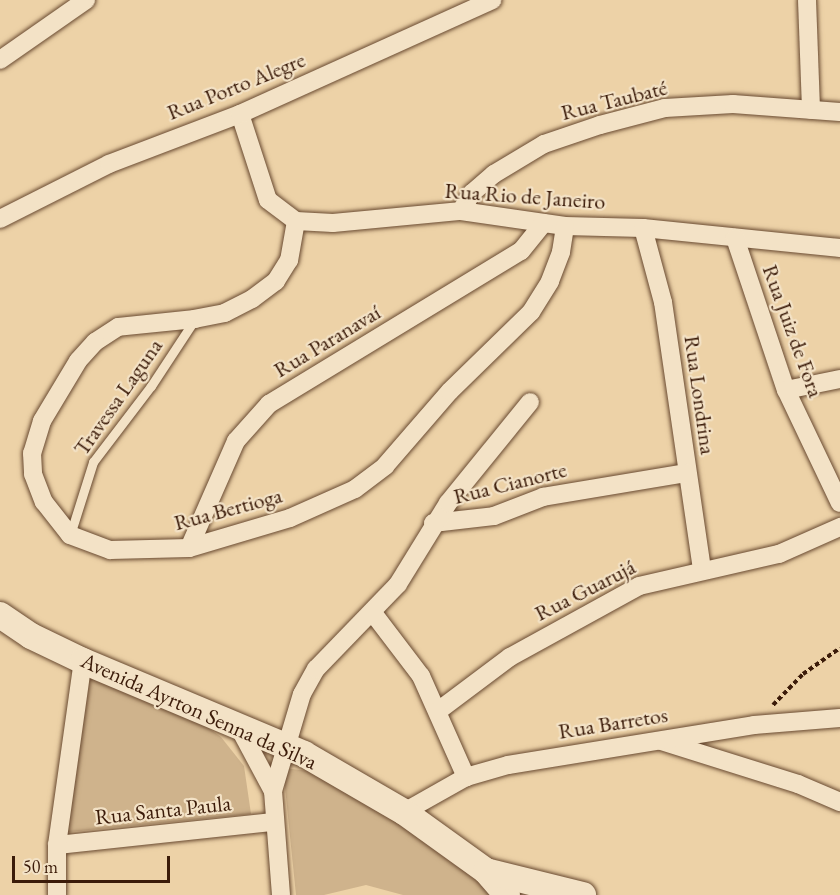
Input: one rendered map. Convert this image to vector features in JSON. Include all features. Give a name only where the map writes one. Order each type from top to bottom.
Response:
[{"type":"main road","name":"Avenida Ayrton Senna da Silva","points":[[0,615],[31,636],[83,661],[284,744],[404,812],[486,871],[507,895]]},
{"type":"main road","name":"Avenida Ayrton Senna da Silva","points":[[486,871],[583,895]]},
{"type":"street","points":[[0,60],[87,0]]},
{"type":"street","name":"Rua Porto Alegre","points":[[0,219],[109,164],[240,114],[493,0]]},
{"type":"street","points":[[807,0],[811,110]]},
{"type":"street","name":"Rua Taubaté","points":[[461,211],[472,193],[494,174],[544,144],[600,125],[665,108],[733,104],[840,112]]},
{"type":"street","points":[[70,535],[44,502],[33,474],[32,453],[42,421],[78,361],[95,342],[118,327],[195,319],[225,313],[276,281],[289,260],[296,221],[268,200],[240,114]]},
{"type":"street","name":"Rua Rio de Janeiro","points":[[296,221],[333,223],[461,211],[565,226],[643,228],[840,248]]},
{"type":"street","name":"Rua Paranavaí","points":[[189,548],[236,441],[269,404],[521,250],[544,223]]},
{"type":"street","name":"Rua Bertioga","points":[[70,535],[110,550],[189,548],[323,505],[355,489],[384,466],[450,391],[531,312],[550,281],[561,252],[565,226]]},
{"type":"street","name":"Rua Londrina","points":[[643,228],[663,302],[702,570]]},
{"type":"street","name":"Rua Juiz de Fora","points":[[735,238],[786,390],[840,503]]},
{"type":"street","points":[[786,390],[840,380]]},
{"type":"street","points":[[433,523],[530,402]]},
{"type":"street","name":"Rua Cianorte","points":[[273,791],[284,744],[316,669],[373,614],[398,584],[433,523],[494,516],[543,497],[687,473]]},
{"type":"street","name":"Rua Guarujá","points":[[438,711],[510,657],[615,598],[647,583],[779,554],[840,527]]},
{"type":"street","points":[[373,614],[408,654],[438,711],[466,777]]},
{"type":"street","points":[[57,895],[57,844],[83,661]]},
{"type":"street","name":"Rua Barretos","points":[[404,812],[466,777],[508,765],[754,725],[840,718]]},
{"type":"street","points":[[237,724],[273,791],[281,895]]},
{"type":"street","points":[[657,740],[798,784],[840,802]]},
{"type":"street","name":"Rua Santa Paula","points":[[57,844],[274,822]]},
{"type":"lane","name":"Travessa Laguna","points":[[70,535],[93,462],[151,386],[195,319]]},
{"type":"path","points":[[754,725],[803,674],[840,648]]},
{"type":"shaded area","points":[[90,677],[201,723],[221,737],[244,766],[251,814],[68,832]]},
{"type":"shaded area","points":[[283,768],[309,771],[423,835],[495,895],[403,895],[366,885],[324,895],[296,895]]}]
